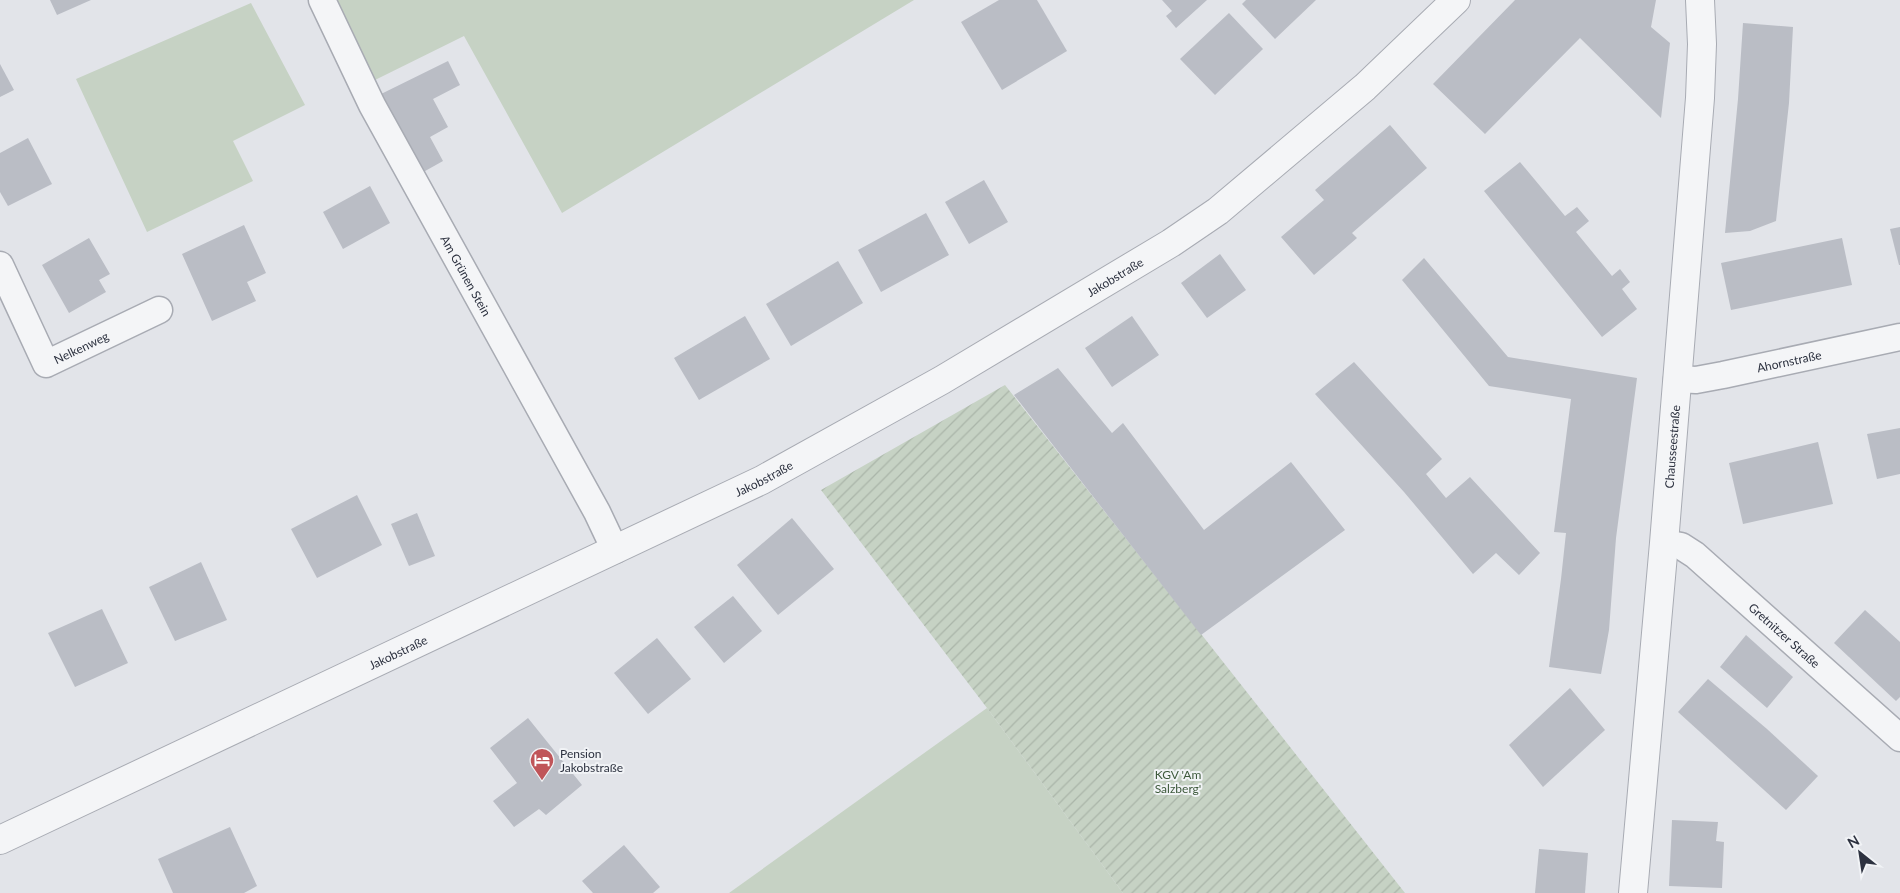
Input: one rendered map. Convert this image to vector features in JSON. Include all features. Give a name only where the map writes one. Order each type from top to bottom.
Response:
[{"type":"street","name":"Am Grünen Stein","points":[[322,0],[372,105],[593,504],[615,550]]},
{"type":"street","name":"Jakobstraße","points":[[0,840],[762,480],[942,380],[1171,243],[1218,211],[1365,87],[1456,0]]},
{"type":"street","name":"Chausseestraße","points":[[1633,893],[1700,98],[1702,44],[1700,0]]},
{"type":"street","name":"Nelkenweg","points":[[0,265],[46,364],[159,310]]},
{"type":"street","name":"Ahornstraße","points":[[1677,379],[1696,380],[1723,375],[1900,337]]},
{"type":"street","name":"Gretnitzer Straße","points":[[1664,543],[1682,546],[1696,554],[1900,738]]},
{"type":"green space","points":[[337,0],[914,0],[562,213],[464,36],[375,80]]},
{"type":"green space","points":[[251,3],[305,105],[233,141],[253,181],[147,232],[76,79]]},
{"type":"green space","name":"KGV 'Am Salzberg'","points":[[1005,385],[1405,893],[1123,893],[987,708],[821,490]]},
{"type":"green space","points":[[987,708],[1123,893],[729,893]]},
{"type":"building","points":[[50,0],[91,0],[57,15]]},
{"type":"building","points":[[999,0],[1037,0],[1067,51],[1002,90],[961,22]]},
{"type":"building","points":[[1162,0],[1207,0],[1176,28],[1166,16],[1172,11]]},
{"type":"building","points":[[1246,0],[1316,0],[1275,39],[1242,4]]},
{"type":"building","points":[[1515,0],[1656,0],[1651,27],[1670,43],[1661,118],[1580,38],[1485,134],[1433,84]]},
{"type":"building","points":[[1229,13],[1263,49],[1215,95],[1180,59]]},
{"type":"building","points":[[1743,23],[1793,27],[1789,103],[1776,221],[1750,231],[1725,233],[1738,99]]},
{"type":"building","points":[[448,61],[460,85],[433,99],[448,127],[430,137],[443,161],[418,175],[377,96]]},
{"type":"building","points":[[0,64],[14,90],[0,97]]},
{"type":"building","points":[[1390,125],[1427,168],[1352,233],[1357,238],[1314,275],[1281,237],[1324,200],[1315,190]]},
{"type":"building","points":[[28,138],[52,184],[8,206],[0,192],[0,153]]},
{"type":"building","points":[[1520,162],[1565,216],[1577,207],[1589,221],[1576,232],[1612,276],[1620,269],[1630,282],[1622,289],[1637,309],[1602,337],[1484,191]]},
{"type":"building","points":[[984,180],[1008,222],[969,244],[945,202]]},
{"type":"building","points":[[370,186],[390,223],[343,249],[323,212]]},
{"type":"building","points":[[926,213],[949,255],[881,292],[858,250]]},
{"type":"building","points":[[244,225],[266,273],[247,282],[256,301],[212,321],[182,254]]},
{"type":"building","points":[[1900,227],[1900,265],[1899,265],[1890,229]]},
{"type":"building","points":[[89,238],[110,274],[99,280],[106,292],[69,313],[42,265]]},
{"type":"building","points":[[1842,238],[1852,285],[1731,310],[1721,263]]},
{"type":"building","points":[[1220,254],[1246,290],[1207,318],[1181,283]]},
{"type":"building","points":[[1424,258],[1508,357],[1637,378],[1616,538],[1609,630],[1601,674],[1549,667],[1566,533],[1554,532],[1571,399],[1489,386],[1402,280]]},
{"type":"building","points":[[838,261],[863,303],[791,346],[766,304]]},
{"type":"building","points":[[745,316],[770,359],[699,400],[674,358]]},
{"type":"building","points":[[1132,316],[1159,355],[1112,387],[1085,348]]},
{"type":"building","points":[[1354,362],[1442,459],[1426,474],[1446,498],[1470,477],[1540,553],[1519,575],[1496,553],[1473,574],[1404,492],[1315,394]]},
{"type":"building","points":[[1058,368],[1112,433],[1123,423],[1204,530],[1291,462],[1345,530],[1201,635],[1014,395]]},
{"type":"building","points":[[1900,428],[1900,474],[1877,479],[1867,434]]},
{"type":"building","points":[[1818,442],[1833,504],[1743,524],[1729,463]]},
{"type":"building","points":[[357,495],[382,545],[317,578],[291,529]]},
{"type":"building","points":[[417,513],[435,556],[409,566],[391,524]]},
{"type":"building","points":[[792,518],[834,569],[778,615],[737,565]]},
{"type":"building","points":[[201,562],[227,620],[175,641],[149,587]]},
{"type":"building","points":[[733,596],[762,631],[724,663],[694,627]]},
{"type":"building","points":[[102,609],[128,663],[75,687],[48,633]]},
{"type":"building","points":[[1865,610],[1900,642],[1900,697],[1896,701],[1834,643]]},
{"type":"building","points":[[1746,635],[1793,677],[1767,708],[1720,667]]},
{"type":"building","points":[[657,638],[691,679],[648,714],[614,673]]},
{"type":"building","points":[[1708,679],[1767,729],[1818,776],[1786,810],[1678,712]]},
{"type":"building","points":[[1570,688],[1605,730],[1543,787],[1509,745]]},
{"type":"building","points":[[528,718],[582,785],[546,815],[539,809],[514,827],[493,801],[517,783],[490,748]]},
{"type":"building","points":[[1672,820],[1718,822],[1716,841],[1724,842],[1722,888],[1669,886]]},
{"type":"building","points":[[230,827],[257,886],[244,893],[173,893],[158,859]]},
{"type":"building","points":[[624,845],[660,887],[653,893],[593,893],[582,881]]},
{"type":"building","points":[[1539,849],[1588,853],[1585,893],[1535,893]]},
{"type":"place","name":"Pension Jakobstraße","points":[[542,781]]}]
